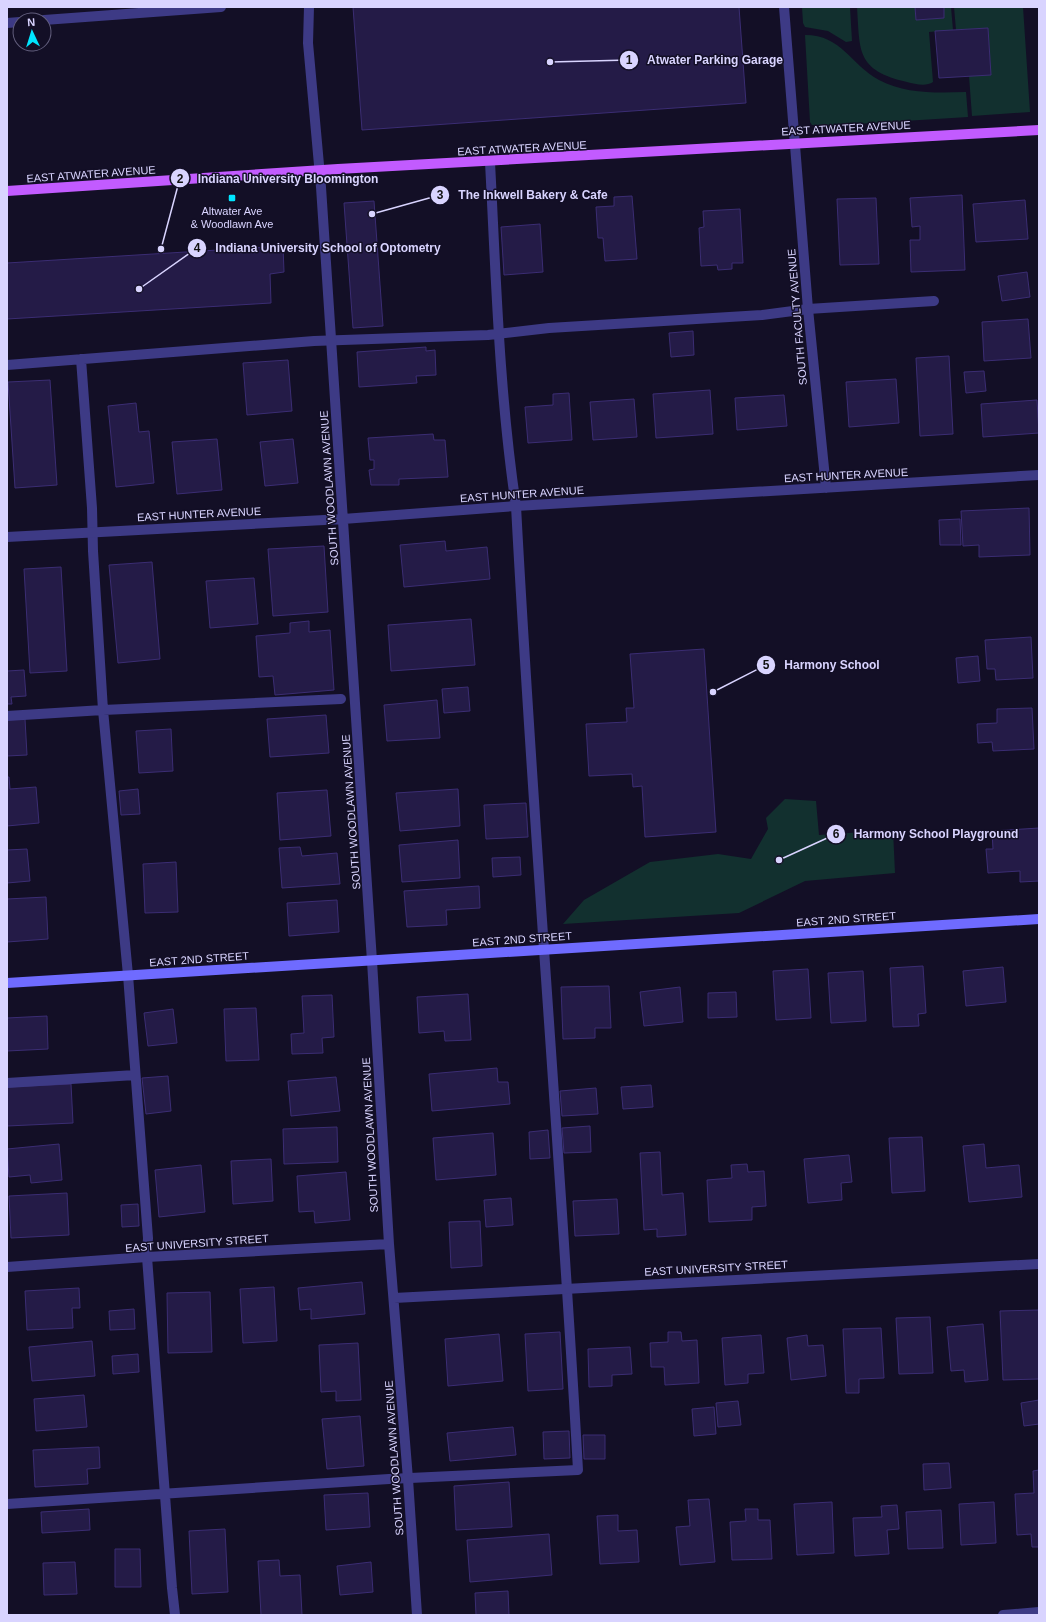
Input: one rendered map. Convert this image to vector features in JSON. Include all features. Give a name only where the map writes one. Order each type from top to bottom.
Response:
[{"type":"main road","name":"EAST ATWATER AVENUE","points":[[7,191],[320,171],[1039,130]]},
{"type":"street","points":[[52,19],[221,7]]},
{"type":"street","name":"SOUTH WOODLAWN AVENUE","points":[[309,7],[308,44],[320,171],[389,1244],[408,1479],[417,1615]]},
{"type":"street","name":"SOUTH FACULTY AVENUE","points":[[784,7],[808,309],[826,488]]},
{"type":"street","points":[[7,1504],[578,1470],[568,1288],[543,950],[516,506],[509,463],[490,162]]},
{"type":"street","points":[[7,365],[331,341],[500,333],[550,328],[762,316],[808,309],[934,301]]},
{"type":"street","points":[[80,359],[92,508],[92,532],[103,710],[136,1075],[148,1238],[147,1258],[175,1615]]},
{"type":"street","name":"EAST HUNTER AVENUE","points":[[7,537],[343,519],[516,506],[1039,476]]},
{"type":"street","points":[[7,716],[341,699]]},
{"type":"street","name":"EAST 2ND STREET","points":[[7,983],[1039,920]]},
{"type":"street","points":[[7,1082],[136,1075]]},
{"type":"street","name":"EAST UNIVERSITY STREET","points":[[7,1267],[389,1244]]},
{"type":"street","name":"EAST UNIVERSITY STREET","points":[[394,1298],[1039,1264]]},
{"type":"street","points":[[1003,1615],[1039,1612]]},
{"type":"green space","points":[[802,7],[850,7],[852,41],[846,42],[828,31],[805,27],[803,23]]},
{"type":"green space","points":[[857,7],[915,7],[916,20],[944,18],[944,7],[951,7],[953,30],[929,32],[933,82],[924,85],[907,82],[890,77],[870,65],[864,56],[861,47]]},
{"type":"green space","points":[[954,7],[1023,7],[1030,112],[972,116],[969,76],[991,74],[988,28],[956,30]]},
{"type":"green space","points":[[805,35],[818,36],[837,45],[869,74],[889,85],[921,92],[966,92],[968,117],[824,126],[812,125],[810,122]]},
{"type":"green space","points":[[785,799],[816,801],[819,835],[893,830],[895,873],[805,881],[739,913],[563,924],[584,900],[650,862],[718,854],[751,859],[768,829],[766,818]]},
{"type":"building","points":[[353,7],[739,7],[746,103],[362,130]]},
{"type":"building","points":[[915,7],[944,7],[944,18],[916,20]]},
{"type":"building","points":[[988,28],[991,75],[939,78],[935,31]]},
{"type":"building","points":[[962,195],[965,270],[911,272],[910,240],[920,240],[920,226],[912,227],[910,198]]},
{"type":"building","points":[[632,196],[637,259],[605,261],[603,238],[598,238],[596,207],[614,206],[614,197]]},
{"type":"building","points":[[876,198],[879,264],[840,265],[837,199]]},
{"type":"building","points":[[1025,200],[1028,239],[976,242],[973,204]]},
{"type":"building","points":[[374,201],[383,326],[353,328],[344,203]]},
{"type":"building","points":[[740,209],[743,263],[732,263],[732,269],[718,270],[717,265],[701,266],[699,228],[704,227],[703,211]]},
{"type":"building","points":[[540,224],[543,272],[504,275],[501,227]]},
{"type":"building","points":[[283,246],[284,272],[270,274],[271,303],[7,319],[7,263]]},
{"type":"building","points":[[1027,272],[1030,297],[1002,301],[998,276]]},
{"type":"building","points":[[1028,319],[1031,358],[984,361],[982,322]]},
{"type":"building","points":[[693,331],[694,355],[671,357],[669,333]]},
{"type":"building","points":[[426,347],[426,351],[435,350],[436,375],[416,376],[417,383],[359,387],[357,352]]},
{"type":"building","points":[[949,356],[953,434],[920,436],[916,358]]},
{"type":"building","points":[[288,360],[292,411],[247,415],[243,363]]},
{"type":"building","points":[[984,371],[986,391],[966,393],[964,372]]},
{"type":"building","points":[[896,379],[899,423],[849,427],[846,382]]},
{"type":"building","points":[[50,380],[57,485],[15,488],[8,382]]},
{"type":"building","points":[[710,390],[713,434],[656,438],[653,394]]},
{"type":"building","points":[[569,393],[572,440],[528,443],[525,407],[553,405],[553,394]]},
{"type":"building","points":[[784,395],[787,426],[737,430],[735,398]]},
{"type":"building","points":[[634,399],[637,437],[593,440],[590,402]]},
{"type":"building","points":[[1037,400],[1039,433],[983,437],[981,404]]},
{"type":"building","points":[[136,403],[139,432],[149,431],[154,483],[116,487],[108,406]]},
{"type":"building","points":[[433,434],[434,440],[445,440],[448,477],[399,479],[399,485],[371,485],[369,470],[374,469],[374,460],[370,460],[368,438]]},
{"type":"building","points":[[217,439],[222,490],[177,494],[172,442]]},
{"type":"building","points":[[293,439],[298,483],[265,486],[260,442]]},
{"type":"building","points":[[1029,508],[1030,555],[979,557],[979,545],[963,546],[961,511]]},
{"type":"building","points":[[960,519],[961,545],[940,545],[939,520]]},
{"type":"building","points":[[445,541],[446,551],[487,547],[490,579],[404,587],[400,545]]},
{"type":"building","points":[[324,546],[328,612],[273,616],[268,549]]},
{"type":"building","points":[[152,562],[160,659],[118,663],[109,565]]},
{"type":"building","points":[[61,567],[67,671],[30,673],[24,569]]},
{"type":"building","points":[[254,578],[258,624],[210,628],[206,581]]},
{"type":"building","points":[[471,619],[475,665],[391,671],[388,625]]},
{"type":"building","points":[[309,621],[309,632],[330,630],[334,690],[275,695],[273,676],[259,677],[256,636],[290,633],[290,623]]},
{"type":"building","points":[[1031,637],[1033,678],[996,680],[995,669],[987,669],[985,640]]},
{"type":"building","points":[[704,649],[716,832],[645,837],[642,786],[633,787],[632,774],[589,776],[586,724],[627,722],[626,708],[634,708],[630,654]]},
{"type":"building","points":[[978,656],[980,681],[958,683],[956,658]]},
{"type":"building","points":[[24,670],[26,696],[11,697],[12,704],[7,704],[7,671]]},
{"type":"building","points":[[468,687],[470,711],[444,713],[442,689]]},
{"type":"building","points":[[437,700],[440,738],[387,741],[384,705]]},
{"type":"building","points":[[1032,708],[1034,749],[993,751],[992,742],[978,743],[977,724],[997,723],[997,709]]},
{"type":"building","points":[[326,715],[329,753],[270,757],[267,719]]},
{"type":"building","points":[[25,719],[27,755],[7,756],[7,720]]},
{"type":"building","points":[[171,729],[173,771],[139,773],[136,731]]},
{"type":"building","points":[[7,777],[9,777],[10,789],[36,787],[39,823],[7,826]]},
{"type":"building","points":[[138,789],[140,814],[121,815],[119,791]]},
{"type":"building","points":[[458,789],[460,826],[400,831],[396,793]]},
{"type":"building","points":[[327,790],[331,836],[280,840],[277,793]]},
{"type":"building","points":[[526,803],[528,837],[486,839],[484,805]]},
{"type":"building","points":[[1039,828],[1039,881],[1020,882],[1020,871],[988,873],[986,849],[993,849],[992,831]]},
{"type":"building","points":[[458,840],[460,878],[402,882],[399,845]]},
{"type":"building","points":[[300,847],[302,856],[337,853],[340,884],[282,888],[279,848]]},
{"type":"building","points":[[27,849],[30,881],[7,883],[7,850]]},
{"type":"building","points":[[520,857],[521,875],[493,877],[492,858]]},
{"type":"building","points":[[176,862],[178,912],[145,913],[143,864]]},
{"type":"building","points":[[479,886],[480,908],[446,910],[447,925],[407,927],[404,891]]},
{"type":"building","points":[[46,897],[48,939],[7,942],[7,899]]},
{"type":"building","points":[[337,900],[339,932],[289,936],[287,903]]},
{"type":"building","points":[[923,966],[926,1013],[918,1014],[919,1026],[893,1027],[890,968]]},
{"type":"building","points":[[1003,967],[1006,1002],[966,1006],[963,971]]},
{"type":"building","points":[[808,969],[811,1018],[776,1020],[773,971]]},
{"type":"building","points":[[863,971],[866,1021],[831,1023],[828,973]]},
{"type":"building","points":[[609,986],[611,1028],[595,1028],[595,1038],[563,1039],[561,987]]},
{"type":"building","points":[[680,987],[683,1022],[644,1026],[640,992]]},
{"type":"building","points":[[736,992],[737,1017],[708,1018],[708,993]]},
{"type":"building","points":[[468,994],[471,1040],[445,1041],[444,1031],[419,1033],[417,997]]},
{"type":"building","points":[[332,995],[334,1037],[322,1038],[323,1053],[292,1054],[291,1034],[304,1033],[302,996]]},
{"type":"building","points":[[256,1008],[259,1060],[226,1061],[224,1009]]},
{"type":"building","points":[[173,1009],[177,1043],[148,1046],[144,1013]]},
{"type":"building","points":[[47,1016],[48,1049],[7,1051],[7,1018]]},
{"type":"building","points":[[497,1068],[498,1082],[508,1082],[510,1104],[432,1111],[429,1074]]},
{"type":"building","points":[[168,1076],[171,1111],[146,1114],[142,1078]]},
{"type":"building","points":[[336,1077],[340,1111],[291,1116],[288,1081]]},
{"type":"building","points":[[71,1084],[73,1123],[7,1126],[7,1087]]},
{"type":"building","points":[[651,1085],[653,1107],[623,1109],[621,1087]]},
{"type":"building","points":[[596,1088],[598,1114],[562,1116],[560,1091]]},
{"type":"building","points":[[590,1126],[591,1152],[564,1153],[562,1128]]},
{"type":"building","points":[[337,1127],[338,1162],[284,1164],[283,1129]]},
{"type":"building","points":[[548,1130],[550,1158],[530,1159],[529,1132]]},
{"type":"building","points":[[493,1133],[496,1175],[436,1180],[433,1138]]},
{"type":"building","points":[[922,1137],[925,1191],[892,1193],[889,1138]]},
{"type":"building","points":[[59,1144],[62,1180],[31,1183],[30,1175],[9,1177],[7,1149]]},
{"type":"building","points":[[984,1144],[986,1168],[1019,1165],[1022,1197],[969,1202],[963,1146]]},
{"type":"building","points":[[660,1152],[662,1195],[683,1193],[686,1235],[657,1237],[657,1229],[644,1230],[640,1153]]},
{"type":"building","points":[[849,1155],[852,1182],[841,1183],[842,1200],[808,1203],[804,1159]]},
{"type":"building","points":[[271,1159],[273,1201],[233,1204],[231,1161]]},
{"type":"building","points":[[747,1164],[748,1172],[764,1171],[766,1206],[752,1207],[752,1220],[709,1222],[707,1180],[732,1178],[731,1165]]},
{"type":"building","points":[[201,1165],[205,1212],[159,1217],[155,1170]]},
{"type":"building","points":[[346,1172],[350,1220],[315,1223],[314,1211],[299,1212],[297,1176]]},
{"type":"building","points":[[67,1193],[69,1235],[11,1238],[9,1196]]},
{"type":"building","points":[[511,1198],[513,1225],[486,1227],[484,1200]]},
{"type":"building","points":[[617,1199],[619,1234],[575,1236],[573,1201]]},
{"type":"building","points":[[138,1204],[139,1226],[122,1227],[121,1205]]},
{"type":"building","points":[[480,1221],[482,1266],[451,1268],[449,1222]]},
{"type":"building","points":[[362,1282],[365,1314],[311,1319],[311,1309],[300,1310],[298,1288]]},
{"type":"building","points":[[274,1287],[277,1341],[243,1343],[240,1289]]},
{"type":"building","points":[[79,1288],[80,1308],[72,1308],[73,1328],[27,1330],[25,1291]]},
{"type":"building","points":[[210,1292],[212,1352],[168,1353],[167,1293]]},
{"type":"building","points":[[134,1309],[135,1329],[110,1330],[109,1311]]},
{"type":"building","points":[[1039,1310],[1039,1379],[1003,1380],[1000,1311]]},
{"type":"building","points":[[930,1317],[933,1373],[899,1374],[896,1318]]},
{"type":"building","points":[[983,1324],[988,1380],[965,1382],[964,1370],[951,1371],[947,1327]]},
{"type":"building","points":[[881,1328],[884,1378],[859,1379],[859,1393],[846,1393],[843,1329]]},
{"type":"building","points":[[560,1332],[563,1389],[528,1391],[525,1334]]},
{"type":"building","points":[[668,1332],[681,1332],[682,1341],[697,1340],[699,1383],[665,1385],[664,1367],[651,1367],[650,1343],[668,1342]]},
{"type":"building","points":[[499,1334],[503,1381],[448,1386],[445,1339]]},
{"type":"building","points":[[761,1335],[764,1373],[748,1374],[748,1383],[725,1385],[722,1338]]},
{"type":"building","points":[[807,1335],[808,1346],[823,1345],[826,1376],[791,1380],[787,1338]]},
{"type":"building","points":[[92,1341],[95,1376],[32,1381],[29,1347]]},
{"type":"building","points":[[358,1343],[361,1400],[336,1401],[336,1391],[321,1392],[319,1345]]},
{"type":"building","points":[[630,1347],[632,1374],[612,1375],[612,1386],[589,1387],[588,1349]]},
{"type":"building","points":[[138,1354],[139,1372],[113,1374],[112,1356]]},
{"type":"building","points":[[84,1395],[87,1427],[36,1431],[34,1399]]},
{"type":"building","points":[[1039,1400],[1039,1424],[1024,1426],[1021,1403]]},
{"type":"building","points":[[738,1401],[741,1425],[718,1427],[716,1403]]},
{"type":"building","points":[[714,1407],[716,1434],[694,1436],[692,1409]]},
{"type":"building","points":[[360,1416],[364,1466],[327,1469],[322,1419]]},
{"type":"building","points":[[513,1427],[516,1455],[450,1461],[447,1433]]},
{"type":"building","points":[[569,1431],[570,1458],[544,1459],[543,1432]]},
{"type":"building","points":[[583,1435],[605,1435],[605,1459],[584,1459]]},
{"type":"building","points":[[99,1447],[100,1468],[87,1469],[88,1484],[35,1487],[33,1450]]},
{"type":"building","points":[[949,1463],[951,1488],[924,1490],[923,1464]]},
{"type":"building","points":[[1039,1470],[1039,1547],[1032,1547],[1031,1534],[1017,1535],[1015,1494],[1034,1493],[1033,1471]]},
{"type":"building","points":[[509,1482],[512,1527],[456,1530],[454,1486]]},
{"type":"building","points":[[368,1493],[370,1527],[326,1530],[324,1495]]},
{"type":"building","points":[[709,1499],[715,1562],[680,1565],[676,1527],[690,1526],[688,1500]]},
{"type":"building","points":[[832,1502],[834,1553],[797,1555],[794,1504]]},
{"type":"building","points":[[994,1502],[996,1543],[961,1545],[959,1504]]},
{"type":"building","points":[[897,1505],[899,1529],[887,1530],[889,1554],[855,1556],[853,1518],[882,1517],[881,1506]]},
{"type":"building","points":[[89,1509],[90,1530],[42,1533],[41,1512]]},
{"type":"building","points":[[745,1509],[758,1509],[758,1520],[770,1520],[772,1559],[732,1560],[730,1522],[746,1521]]},
{"type":"building","points":[[941,1510],[943,1548],[908,1549],[906,1512]]},
{"type":"building","points":[[618,1515],[618,1531],[637,1530],[639,1562],[600,1564],[597,1516]]},
{"type":"building","points":[[225,1529],[228,1592],[192,1594],[189,1531]]},
{"type":"building","points":[[549,1534],[552,1575],[470,1582],[467,1540]]},
{"type":"building","points":[[115,1549],[140,1549],[141,1587],[115,1587]]},
{"type":"building","points":[[279,1560],[280,1576],[300,1575],[302,1615],[261,1615],[258,1561]]},
{"type":"building","points":[[75,1562],[77,1594],[44,1595],[43,1563]]},
{"type":"building","points":[[371,1562],[373,1592],[340,1595],[337,1566]]},
{"type":"building","points":[[508,1591],[509,1615],[476,1615],[475,1593]]},
{"type":"place","name":"Atwater Parking Garage","points":[[550,62]]},
{"type":"place","name":"Altwater Ave & Woodlawn Ave","points":[[232,198]]},
{"type":"place","name":"The Inkwell Bakery & Cafe","points":[[372,214]]},
{"type":"place","name":"Indiana University Bloomington","points":[[161,249]]},
{"type":"place","name":"Indiana University School of Optometry","points":[[139,289]]},
{"type":"place","name":"Harmony School","points":[[713,692]]},
{"type":"place","name":"Harmony School Playground","points":[[779,860]]}]
